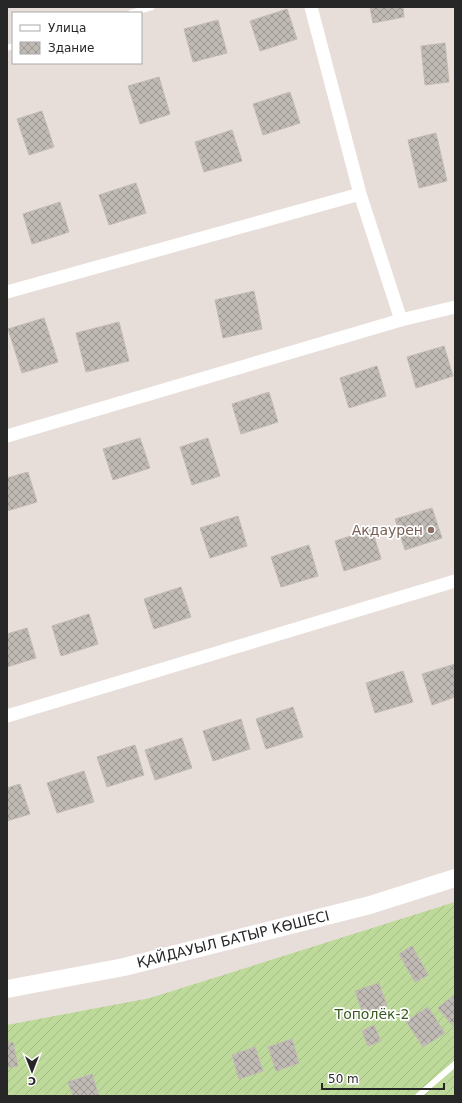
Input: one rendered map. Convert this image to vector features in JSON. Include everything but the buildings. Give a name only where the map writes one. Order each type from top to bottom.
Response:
[{"type":"street","points":[[311,7],[360,194],[401,320]]},
{"type":"street","points":[[7,292],[360,194]]},
{"type":"street","points":[[7,436],[401,320],[455,307]]},
{"type":"street","points":[[7,716],[455,581]]},
{"type":"street","name":"ҚАЙДАУЫЛ БАТЫР КӨШЕСІ","points":[[7,989],[139,963],[370,905],[455,878]]},
{"type":"lane","points":[[134,12],[152,7]]},
{"type":"lane","points":[[418,1096],[455,1064]]},
{"type":"green space","name":"Тополёк-2","points":[[455,902],[455,1096],[7,1096],[7,1025],[150,998]]},
{"type":"place","name":"Акдаурен","points":[[431,530]]}]
